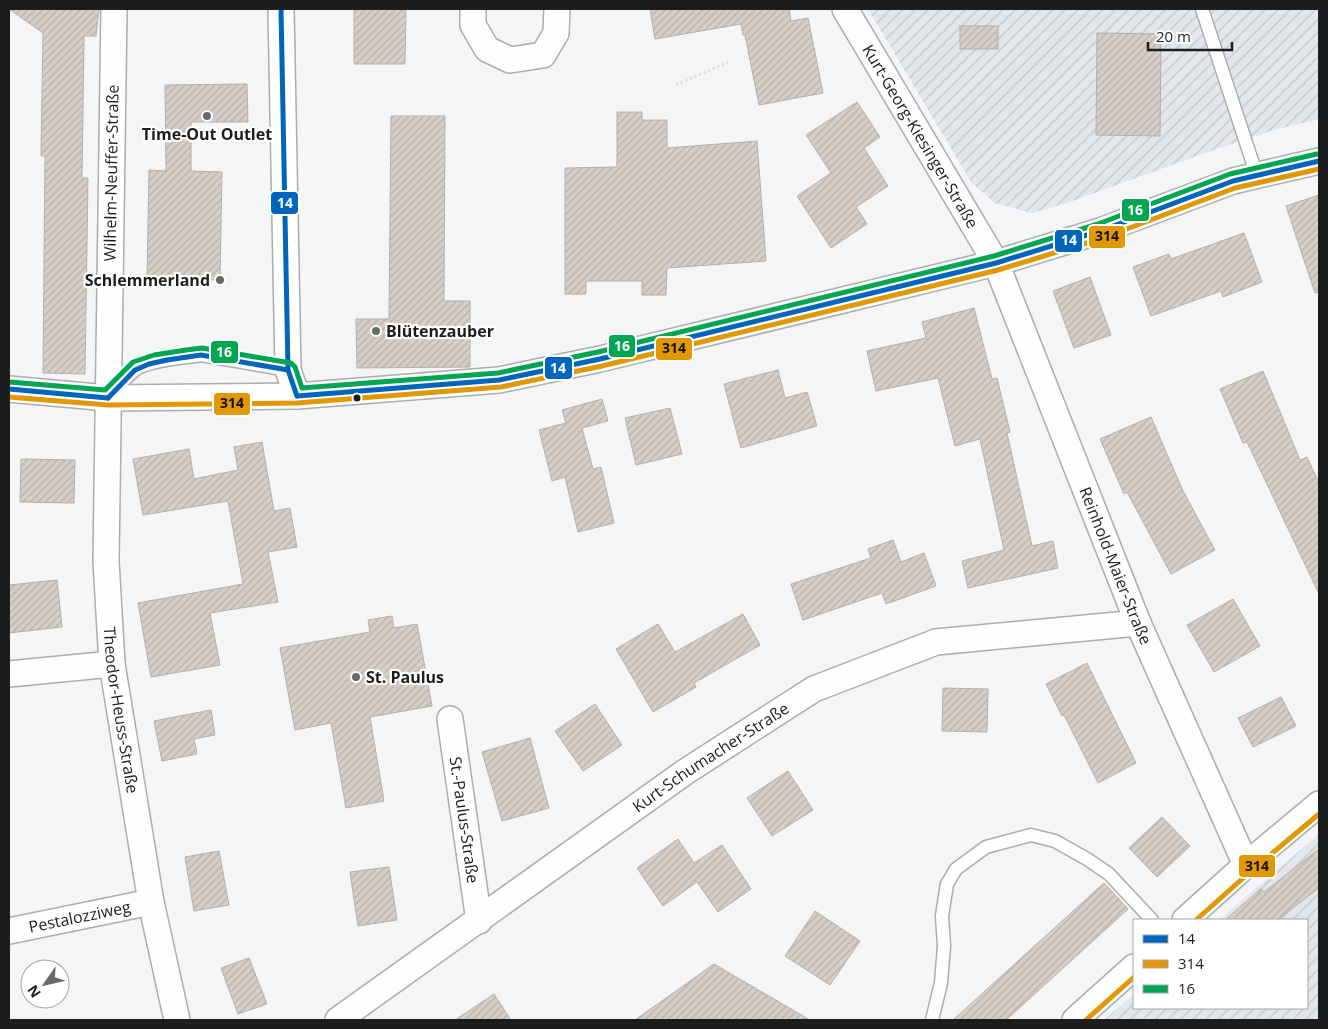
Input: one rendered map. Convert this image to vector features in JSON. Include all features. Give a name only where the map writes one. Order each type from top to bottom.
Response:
[{"type":"street","name":"Wilhelm-Neuffer-Straße","points":[[108,398],[114,9]]},
{"type":"street","points":[[281,9],[288,370],[297,396]]},
{"type":"street","points":[[473,9],[473,25],[487,49],[510,60],[543,56],[556,33],[556,9]]},
{"type":"street","name":"Kurt-Georg-Kiesinger-Straße","points":[[845,9],[996,263]]},
{"type":"street","points":[[9,389],[108,398],[297,396],[499,380],[600,359],[996,263],[1100,231],[1233,181],[1319,160]]},
{"type":"street","name":"Reinhold-Maier-Straße","points":[[996,263],[1138,623],[1246,865]]},
{"type":"street","name":"Theodor-Heuss-Straße","points":[[108,398],[106,561],[112,664],[151,902],[177,1020]]},
{"type":"street","name":"Kurt-Schumacher-Straße","points":[[338,1020],[685,772],[814,689],[936,642],[1138,623]]},
{"type":"street","points":[[9,674],[112,664]]},
{"type":"street","name":"St.-Paulus-Straße","points":[[450,720],[479,921]]},
{"type":"street","points":[[1187,919],[1246,865],[1319,804]]},
{"type":"street","name":"Pestalozziweg","points":[[9,931],[151,902]]},
{"type":"street","points":[[1075,1020],[1133,968]]},
{"type":"lane","points":[[1202,9],[1256,176]]},
{"type":"lane","points":[[108,398],[136,369],[164,361],[201,356],[288,370]]},
{"type":"lane","points":[[932,1020],[941,982],[944,946],[942,916],[947,884],[956,869],[986,847],[1031,835],[1055,841],[1087,858],[1110,874],[1151,919]]},
{"type":"path","points":[[676,85],[728,62]]},
{"type":"shaded area","points":[[868,9],[1319,9],[1319,119],[1274,130],[1067,203],[1032,213],[995,203],[971,182]]},
{"type":"shaded area","points":[[1319,834],[1319,1020],[1104,1020],[1133,995],[1133,1009],[1308,1009],[1308,919],[1220,919]]},
{"type":"building","points":[[9,9],[99,9],[96,36],[84,36],[82,178],[88,178],[85,374],[43,373],[45,156],[41,156],[43,33]]},
{"type":"building","points":[[354,9],[406,9],[405,64],[354,64]]},
{"type":"building","points":[[650,9],[789,9],[791,21],[808,18],[823,93],[759,105],[745,35],[743,35],[741,24],[655,39]]},
{"type":"building","points":[[960,26],[998,26],[998,49],[960,49]]},
{"type":"building","points":[[1097,33],[1161,34],[1160,136],[1096,135]]},
{"type":"building","points":[[247,84],[248,122],[191,122],[191,171],[222,172],[220,280],[147,279],[149,170],[166,171],[165,85]]},
{"type":"building","points":[[857,102],[880,137],[864,148],[888,186],[856,207],[867,224],[831,248],[797,196],[831,173],[806,135]]},
{"type":"building","points":[[617,112],[642,112],[642,120],[667,120],[667,148],[757,141],[766,261],[667,268],[666,295],[642,295],[642,281],[586,281],[586,294],[565,294],[565,168],[617,167]]},
{"type":"building","points":[[391,116],[445,116],[444,301],[470,301],[470,367],[357,368],[356,319],[389,319]]},
{"type":"building","points":[[1319,195],[1319,292],[1315,293],[1286,206]]},
{"type":"building","points":[[1244,233],[1262,282],[1223,297],[1221,291],[1151,316],[1133,267],[1169,254],[1171,259]]},
{"type":"building","points":[[1090,277],[1111,335],[1074,348],[1053,291]]},
{"type":"building","points":[[974,308],[992,379],[997,378],[1010,432],[1007,433],[1032,546],[1053,541],[1058,568],[968,588],[962,561],[1004,550],[980,439],[955,446],[938,378],[876,391],[867,351],[926,338],[922,322]]},
{"type":"building","points":[[778,370],[785,398],[807,392],[817,426],[741,448],[724,384]]},
{"type":"building","points":[[1263,371],[1300,460],[1307,457],[1319,483],[1319,594],[1247,442],[1243,443],[1220,389]]},
{"type":"building","points":[[602,399],[608,421],[582,428],[593,469],[601,467],[614,523],[578,532],[565,477],[552,481],[539,430],[566,423],[562,410]]},
{"type":"building","points":[[670,408],[682,454],[636,465],[625,418]]},
{"type":"building","points":[[1151,417],[1183,491],[1215,550],[1171,574],[1127,492],[1124,494],[1100,439]]},
{"type":"building","points":[[262,442],[274,511],[290,508],[297,547],[268,552],[278,602],[210,613],[220,665],[151,677],[138,603],[243,584],[228,501],[143,515],[133,459],[189,449],[194,479],[238,470],[234,447]]},
{"type":"building","points":[[21,459],[75,460],[74,503],[20,502]]},
{"type":"building","points":[[893,540],[901,562],[924,553],[936,586],[886,604],[882,593],[803,620],[791,584],[871,558],[868,549]]},
{"type":"building","points":[[57,580],[62,627],[9,633],[9,585]]},
{"type":"building","points":[[1233,599],[1260,646],[1214,672],[1187,625]]},
{"type":"building","points":[[743,614],[760,645],[694,683],[696,687],[653,712],[616,649],[658,624],[675,652]]},
{"type":"building","name":"St. Paulus","points":[[392,616],[394,628],[417,624],[432,706],[370,717],[384,801],[346,808],[331,723],[295,730],[280,648],[370,632],[368,620]]},
{"type":"building","points":[[1087,663],[1136,763],[1098,783],[1064,715],[1062,716],[1046,684]]},
{"type":"building","points":[[943,688],[988,689],[987,732],[942,731]]},
{"type":"building","points":[[1281,697],[1296,726],[1253,747],[1238,718]]},
{"type":"building","points":[[595,704],[622,745],[583,771],[555,731]]},
{"type":"building","points":[[211,710],[215,735],[194,739],[197,754],[162,761],[154,721]]},
{"type":"building","points":[[530,738],[549,808],[502,821],[482,752]]},
{"type":"building","points":[[788,771],[813,810],[772,836],[747,798]]},
{"type":"building","points":[[1162,817],[1190,846],[1157,877],[1129,848]]},
{"type":"building","points":[[678,839],[694,863],[722,845],[751,889],[718,912],[697,882],[663,906],[637,868]]},
{"type":"building","points":[[1319,849],[1319,888],[1278,919],[1226,919],[1261,889],[1264,892]]},
{"type":"building","points":[[219,851],[229,905],[194,911],[185,857]]},
{"type":"building","points":[[389,867],[397,920],[358,926],[350,872]]},
{"type":"building","points":[[1104,883],[1128,909],[1006,1020],[953,1020]]},
{"type":"building","points":[[815,911],[860,941],[830,985],[785,956]]},
{"type":"building","points":[[249,958],[267,1004],[238,1014],[221,968]]},
{"type":"building","points":[[714,964],[810,1020],[635,1020]]},
{"type":"building","points":[[494,994],[511,1020],[455,1020]]},
{"type":"transit line","name":"14","points":[[281,9],[288,370],[297,396]]},
{"type":"transit line","name":"16","points":[[10,382],[105,390],[133,362],[154,355],[202,348],[291,363],[295,367],[302,388],[498,373],[598,352],[994,256],[1098,224],[1230,174],[1317,154]]},
{"type":"transit line","name":"14","points":[[297,396],[499,380],[600,359],[996,263],[1100,231],[1233,181],[1319,161]]},
{"type":"transit line","name":"314","points":[[9,397],[108,405],[297,403],[501,387],[602,366],[998,270],[1103,238],[1235,188],[1319,169]]},
{"type":"transit line","name":"14","points":[[108,398],[135,370],[149,364],[167,360],[201,355],[288,370]]},
{"type":"transit line","name":"14","points":[[9,389],[108,398]]},
{"type":"transit line","name":"314","points":[[1197,919],[1319,814]]},
{"type":"transit line","name":"314","points":[[1086,1020],[1133,978]]},
{"type":"place","name":"Time-Out Outlet","points":[[207,116]]},
{"type":"place","name":"Schlemmerland","points":[[220,280]]},
{"type":"place","name":"Blütenzauber","points":[[376,331]]},
{"type":"place","name":"St. Paulus","points":[[356,677]]}]
